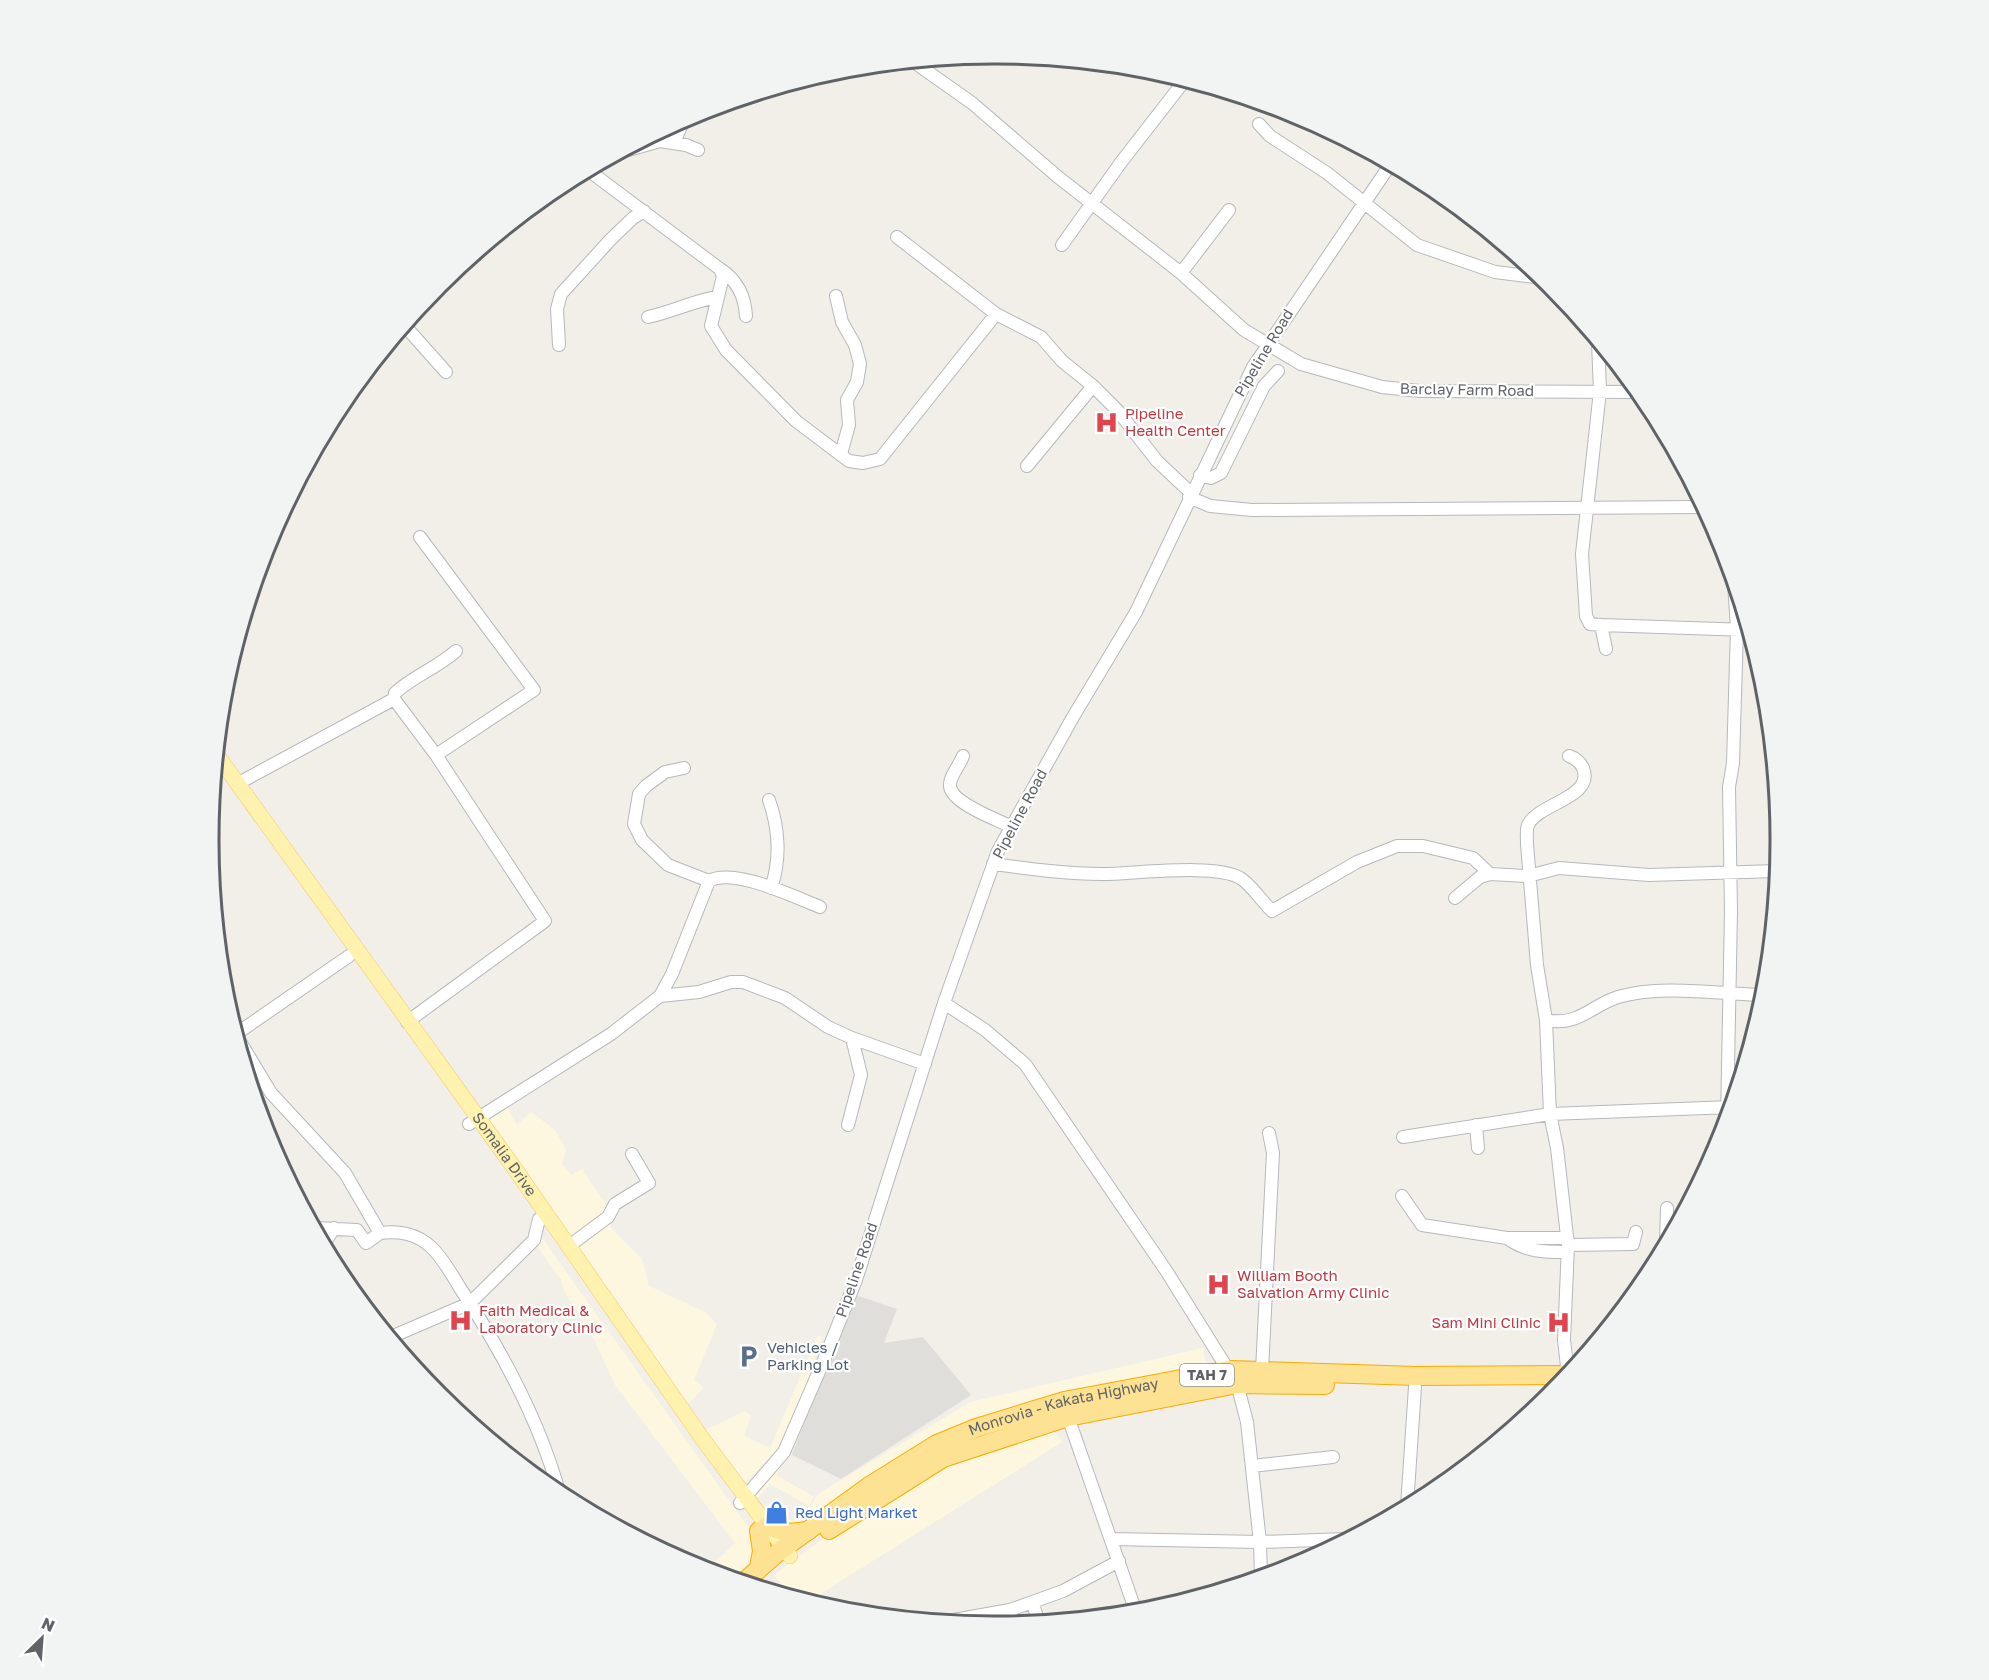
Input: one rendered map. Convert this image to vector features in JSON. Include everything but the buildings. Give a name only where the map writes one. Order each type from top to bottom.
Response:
[{"type":"highway","name":"Monrovia - Kakata Highway","points":[[783,1554],[943,1458],[1068,1417],[1262,1370],[1416,1376],[1555,1375]]},
{"type":"highway","name":"Monrovia - Kakata Highway","points":[[783,1554],[809,1531],[868,1488],[937,1444],[976,1428],[1064,1401],[1233,1377],[1415,1387],[1545,1386]]},
{"type":"highway","points":[[757,1577],[763,1529],[789,1533],[809,1531]]},
{"type":"highway","name":"TAH 7","points":[[757,1577],[783,1554]]},
{"type":"main road","name":"Somalia Drive","points":[[223,765],[406,1022],[539,1219],[744,1500]]},
{"type":"main road","name":"Somalia Drive","points":[[222,780],[349,956],[568,1246],[763,1529],[783,1554]]},
{"type":"street","name":"Barclay Farm Road","points":[[923,68],[972,103],[1093,204],[1181,273],[1244,330],[1270,343],[1301,364],[1382,387],[1420,391],[1627,392]]},
{"type":"street","points":[[1062,245],[1122,161],[1179,87]]},
{"type":"street","points":[[1259,124],[1270,136],[1334,178],[1417,245],[1495,272],[1526,276]]},
{"type":"street","points":[[674,143],[678,133]]},
{"type":"street","points":[[660,140],[698,150]]},
{"type":"street","name":"Pipeline Road","points":[[744,1500],[784,1452],[824,1360],[855,1280],[944,1003],[993,864],[1073,717],[1136,612],[1252,367],[1386,171]]},
{"type":"street","points":[[595,175],[735,282],[741,292],[746,316]]},
{"type":"street","points":[[1181,273],[1230,210]]},
{"type":"street","points":[[559,345],[557,309],[561,294],[611,239],[644,211]]},
{"type":"street","points":[[897,237],[996,314],[1041,337],[1062,361],[1093,386],[1118,411],[1157,461],[1190,495],[1210,506],[1252,510],[1694,506]]},
{"type":"street","points":[[720,269],[723,276],[711,326],[726,350],[796,421],[849,461],[863,463],[880,459],[996,314]]},
{"type":"street","points":[[836,296],[842,322],[855,345],[861,364],[857,382],[847,400],[849,425],[842,454]]},
{"type":"street","points":[[648,317],[670,312],[692,302],[717,297]]},
{"type":"street","points":[[409,331],[446,372]]},
{"type":"street","points":[[1598,354],[1600,391],[1582,554],[1586,616],[1590,624],[1741,629]]},
{"type":"street","points":[[1200,475],[1211,478],[1221,473],[1264,386],[1278,371]]},
{"type":"street","points":[[1027,466],[1093,386]]},
{"type":"street","points":[[420,537],[534,690],[436,755]]},
{"type":"street","points":[[1601,625],[1606,649]]},
{"type":"street","points":[[1728,1091],[1731,872],[1729,787],[1733,763],[1742,632]]},
{"type":"street","points":[[406,1022],[545,921],[436,755],[394,699],[395,693],[405,684],[439,666],[456,651]]},
{"type":"street","points":[[237,784],[394,699]]},
{"type":"street","points":[[963,756],[950,784],[950,789],[957,799],[1012,827]]},
{"type":"street","points":[[1567,1363],[1564,1340],[1567,1245],[1557,1148],[1550,1114],[1546,1020],[1537,964],[1528,876],[1528,825],[1542,810],[1550,808],[1580,789],[1584,780],[1583,769],[1575,758],[1569,756]]},
{"type":"street","points":[[684,768],[665,772],[646,786],[639,794],[634,824],[642,840],[668,865],[709,881]]},
{"type":"street","points":[[769,800],[776,832],[778,868],[771,888]]},
{"type":"street","points":[[993,864],[1054,872],[1105,874],[1185,870],[1227,874],[1241,878],[1272,911],[1357,862],[1397,846],[1423,846],[1473,858],[1490,874]]},
{"type":"street","points":[[1455,898],[1480,877],[1490,874],[1528,876],[1559,868],[1648,875],[1769,872]]},
{"type":"street","points":[[474,1122],[602,1040],[660,996],[672,974],[709,881],[715,878],[731,878],[771,888],[820,907]]},
{"type":"street","points":[[243,1030],[349,956]]},
{"type":"street","points":[[660,996],[699,992],[731,982],[742,982],[785,998],[828,1026],[852,1038],[925,1064]]},
{"type":"street","points":[[1546,1020],[1559,1023],[1594,1011],[1619,996],[1635,994],[1696,990],[1754,994]]},
{"type":"street","points":[[944,1003],[985,1030],[1025,1064],[1161,1262],[1233,1377],[1247,1422],[1261,1568]]},
{"type":"street","points":[[848,1125],[861,1075],[852,1038]]},
{"type":"street","points":[[251,1059],[271,1093],[345,1173],[380,1233]]},
{"type":"street","points":[[1403,1137],[1550,1114],[1720,1112]]},
{"type":"street","points":[[1476,1125],[1478,1148]]},
{"type":"street","points":[[1262,1370],[1273,1153],[1269,1133]]},
{"type":"street","points":[[568,1246],[608,1217],[615,1204],[649,1183],[632,1154]]},
{"type":"street","points":[[1402,1196],[1422,1225],[1507,1238],[1517,1245],[1537,1252],[1567,1245],[1633,1244],[1636,1232]]},
{"type":"street","points":[[1666,1227],[1667,1208]]},
{"type":"street","points":[[398,1335],[470,1303],[534,1240],[539,1219]]},
{"type":"street","points":[[328,1237],[334,1227]]},
{"type":"street","points":[[323,1228],[334,1227],[344,1232],[357,1230],[366,1243],[380,1233],[401,1230],[431,1247],[470,1303],[528,1406],[550,1458],[556,1479]]},
{"type":"street","points":[[1408,1496],[1415,1387]]},
{"type":"street","points":[[1068,1417],[1133,1603]]},
{"type":"street","points":[[1252,1466],[1334,1457]]},
{"type":"street","points":[[1110,1539],[1260,1542],[1329,1540]]},
{"type":"street","points":[[979,1615],[1010,1610],[1063,1591],[1119,1561]]},
{"type":"street","points":[[1032,1602],[1036,1614]]},
{"type":"shaded area","points":[[507,1107],[517,1125],[531,1112],[555,1130],[566,1150],[562,1164],[571,1175],[582,1169],[613,1215],[610,1226],[643,1261],[649,1286],[705,1312],[717,1324],[694,1380],[704,1388],[681,1410],[480,1126]]},
{"type":"shaded area","points":[[542,1238],[766,1552],[744,1574],[715,1562],[735,1543],[615,1385],[594,1339],[564,1291],[561,1279],[534,1243]]},
{"type":"shaded area","points":[[853,1294],[897,1309],[884,1343],[923,1337],[971,1395],[841,1479],[792,1455]]},
{"type":"shaded area","points":[[818,1335],[822,1337],[804,1390],[778,1448],[736,1493],[695,1435],[745,1411],[751,1416],[744,1436],[770,1448]]},
{"type":"shaded area","points":[[1203,1348],[1206,1364],[1224,1381],[961,1433],[790,1534],[771,1520],[797,1520],[818,1494],[970,1402]]},
{"type":"shaded area","points":[[1043,1418],[1062,1442],[819,1595],[782,1585],[774,1575],[933,1457]]},
{"type":"shaded area","points":[[793,1446],[776,1475],[814,1497],[809,1506],[770,1484],[749,1507],[745,1493]]},
{"type":"place","name":"Pipeline Health Center","points":[[1107,423]]},
{"type":"place","name":"William Booth Salvation Army Clinic","points":[[1219,1285]]},
{"type":"place","name":"Faith Medical & Laboratory Clinic","points":[[461,1320]]},
{"type":"place","name":"Sam Mini Clinic","points":[[1559,1323]]},
{"type":"place","name":"Vehicles / Parking Lot","points":[[749,1357]]},
{"type":"place","name":"Red Light Market","points":[[777,1513]]}]
